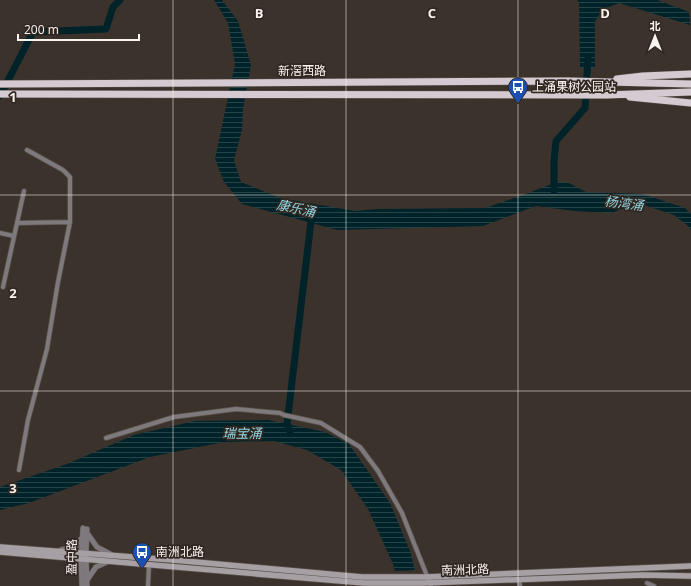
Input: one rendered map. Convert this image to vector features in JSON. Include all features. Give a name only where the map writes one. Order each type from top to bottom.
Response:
[{"type":"highway","points":[[603,82],[627,77],[691,74]]},
{"type":"highway","name":"新滘西路","points":[[0,84],[224,82],[603,82]]},
{"type":"highway","points":[[603,82],[691,84]]},
{"type":"highway","points":[[606,95],[691,92]]},
{"type":"highway","name":"新滘西路","points":[[0,94],[606,95]]},
{"type":"highway","points":[[606,95],[689,103]]},
{"type":"main road","name":"南洲北路","points":[[0,547],[55,552],[110,561],[149,565],[362,584],[431,584],[651,574],[691,576]]},
{"type":"main road","name":"南洲北路","points":[[0,552],[115,556],[362,577],[424,577],[691,566]]},
{"type":"street","points":[[19,470],[28,420],[47,349],[70,222],[70,177],[63,170],[27,150]]},
{"type":"street","points":[[3,287],[24,192]]},
{"type":"street","points":[[17,223],[70,222]]},
{"type":"street","points":[[0,233],[14,236]]},
{"type":"street","points":[[106,438],[174,417],[236,409],[274,412],[321,423],[360,447],[378,471],[402,513],[424,577],[431,584]]},
{"type":"street","points":[[55,552],[76,546],[81,540],[85,530]]},
{"type":"street","points":[[85,530],[97,547],[115,556]]},
{"type":"street","points":[[85,530],[84,556],[87,583]]},
{"type":"street","name":"盈中路","points":[[82,586],[84,556]]},
{"type":"street","points":[[87,583],[96,567],[110,561]]},
{"type":"street","points":[[148,586],[149,565]]},
{"type":"street","points":[[362,577],[362,584]]},
{"type":"street","points":[[519,579],[520,586]]},
{"type":"street","points":[[647,583],[654,586]]},
{"type":"water","points":[[214,0],[222,0],[238,21],[251,65],[243,109],[242,130],[234,160],[241,182],[280,198],[355,211],[377,209],[485,208],[554,183],[567,182],[586,192],[643,194],[685,208],[691,214],[691,230],[674,215],[644,205],[633,205],[611,213],[574,211],[536,206],[483,226],[337,230],[242,204],[224,182],[215,159],[235,64],[228,23]]},
{"type":"water","points":[[577,0],[657,0],[689,12],[690,25],[619,3],[602,10],[595,22],[595,68],[580,68],[579,2]]},
{"type":"water","name":"瑞宝涌","points":[[268,420],[325,432],[349,444],[390,503],[410,551],[419,586],[399,586],[393,564],[368,509],[341,470],[307,450],[274,441],[224,442],[150,457],[29,503],[0,510],[0,487],[67,464],[134,435],[195,421]]},
{"type":"pier","points":[[417,570],[421,586],[397,586],[393,571]]},
{"type":"waterway","points":[[0,96],[33,32],[106,29],[113,7],[120,0]]},
{"type":"waterway","points":[[554,191],[556,141],[585,108],[588,58]]},
{"type":"waterway","name":"康乐涌","points":[[290,433],[287,424],[312,213]]},
{"type":"place","name":"上涌果树公园站","points":[[518,104]]},
{"type":"place","name":"南洲北路","points":[[142,569]]},
{"type":"water label","name":"杨湾涌","points":[[624,203]]}]
